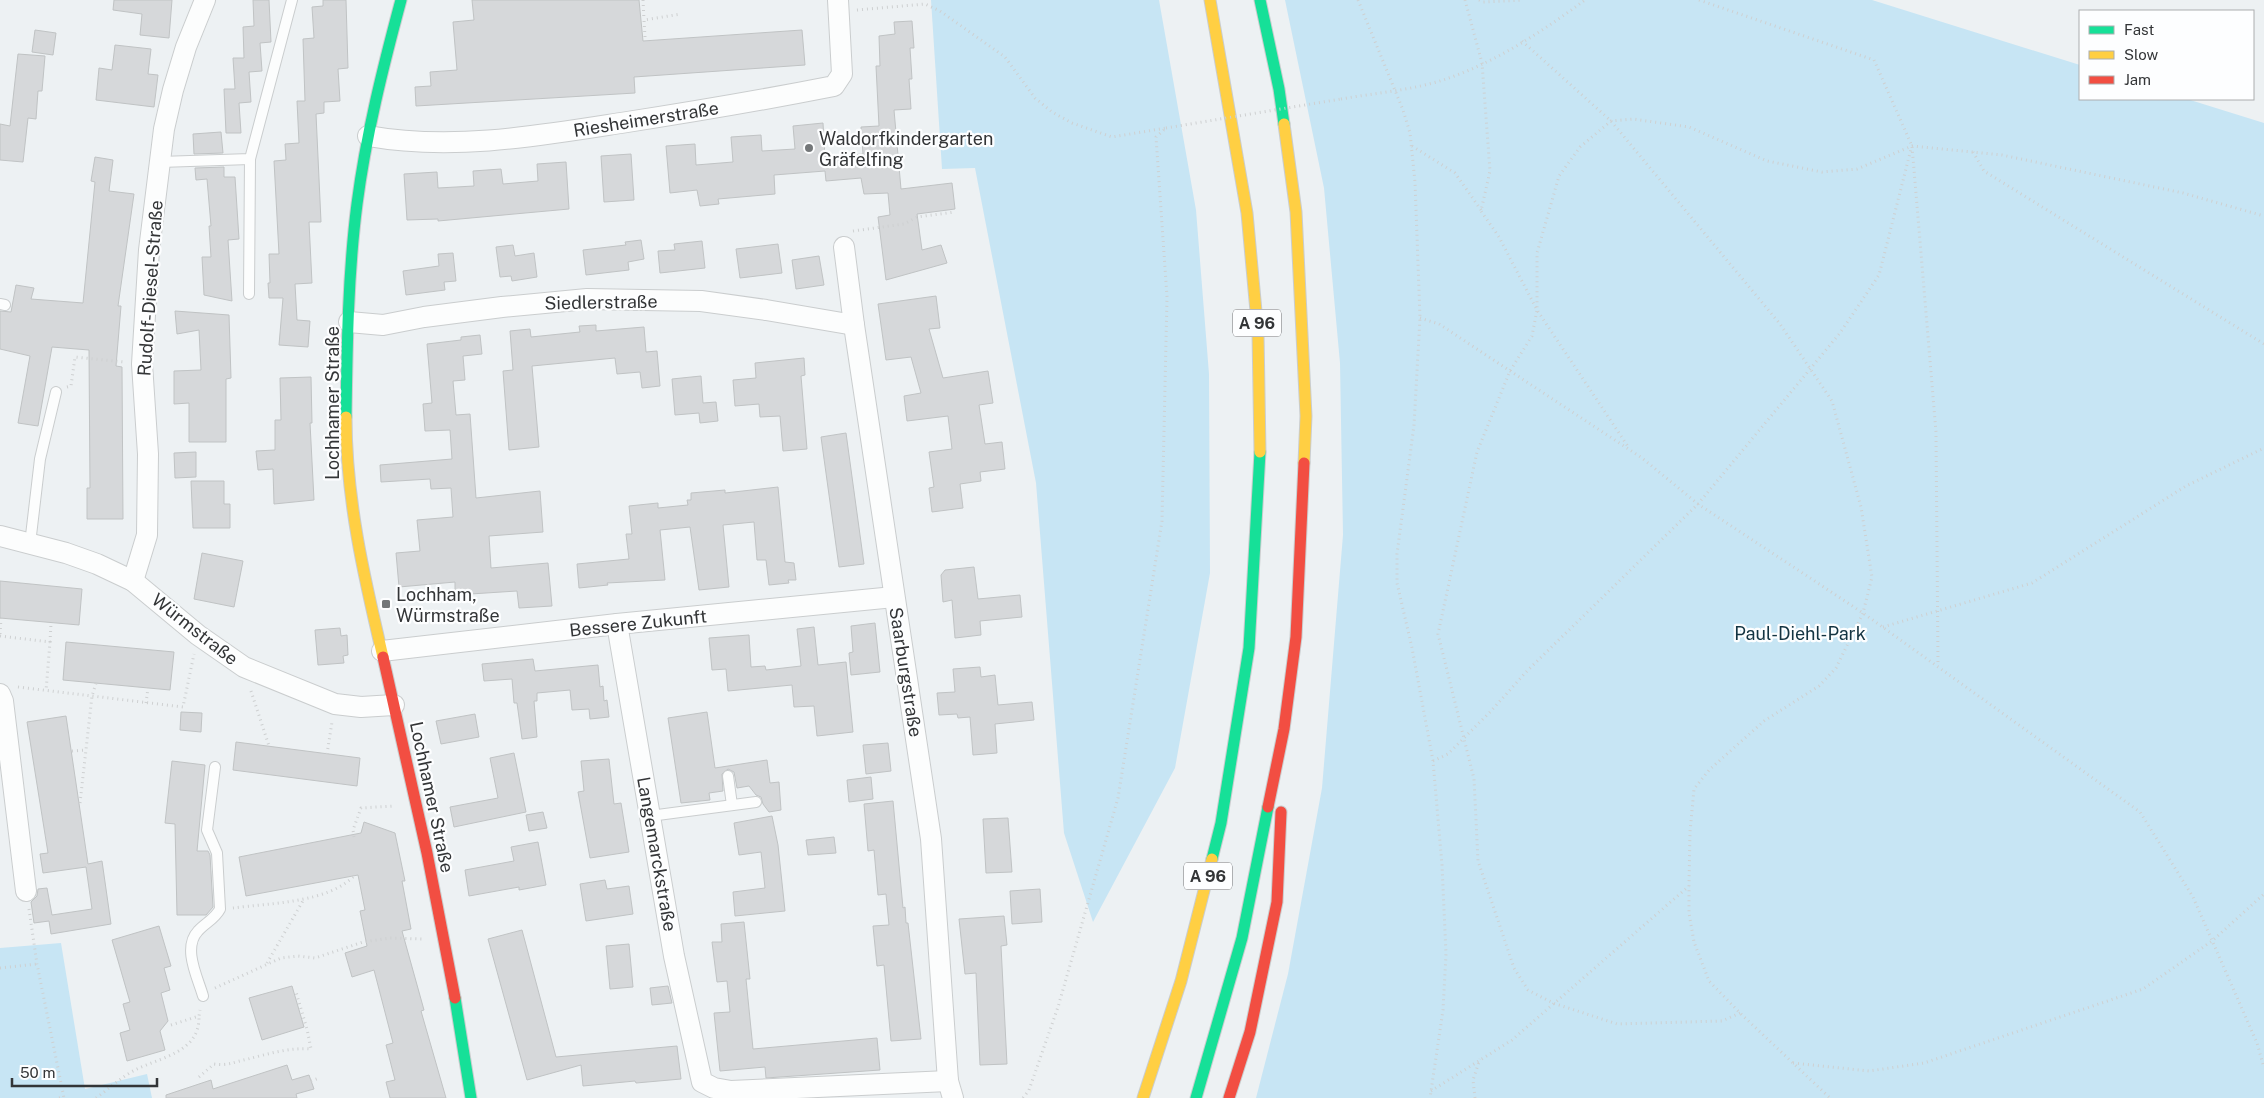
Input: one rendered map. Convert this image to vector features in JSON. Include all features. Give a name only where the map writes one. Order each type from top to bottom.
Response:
[{"type":"main road","name":"Lochhamer Straße","points":[[401,0],[368,136],[360,189],[349,322],[346,410],[350,493],[370,608],[417,805],[445,939],[471,1098]]},
{"type":"main road","name":"A 96","points":[[1143,1098],[1181,981],[1221,822],[1249,648],[1260,456],[1258,333],[1247,213],[1210,0]]},
{"type":"main road","name":"A 96","points":[[1196,1098],[1242,938],[1284,728],[1296,637],[1306,416],[1296,212],[1278,89],[1260,0]]},
{"type":"main road","points":[[1230,1098],[1250,1032],[1277,902],[1284,728]]},
{"type":"street","name":"Rudolf-Diesel-Straße","points":[[132,581],[147,535],[148,454],[142,364],[149,250],[164,129],[186,47],[206,0]]},
{"type":"street","name":"Riesheimerstraße","points":[[368,136],[416,143],[499,140],[750,103],[834,86],[842,74],[838,6]]},
{"type":"street","name":"Saarburgstraße","points":[[844,247],[931,839],[951,1090]]},
{"type":"street","name":"Siedlerstraße","points":[[349,322],[383,325],[424,317],[502,307],[587,299],[701,301],[854,325]]},
{"type":"street","name":"Würmstraße","points":[[0,536],[97,564],[132,581],[198,635],[244,667],[336,704],[361,707],[394,705]]},
{"type":"street","name":"Bessere Zukunft","points":[[382,652],[618,624],[894,597]]},
{"type":"street","name":"Langemarckstraße","points":[[618,624],[674,956],[702,1082],[714,1088],[731,1091],[951,1090]]},
{"type":"street","points":[[5,690],[4,700],[26,891]]},
{"type":"lane","points":[[249,294],[250,159],[292,0]]},
{"type":"lane","points":[[160,162],[250,159]]},
{"type":"lane","points":[[30,544],[40,459],[56,392]]},
{"type":"lane","points":[[203,996],[190,953],[195,934],[216,917],[220,910],[217,853],[207,830],[215,767]]},
{"type":"lane","points":[[728,776],[732,805]]},
{"type":"lane","points":[[650,816],[756,802]]},
{"type":"path","points":[[642,0],[645,37]]},
{"type":"path","points":[[1358,0],[1410,133],[1411,145],[1420,318],[1414,425],[1397,554],[1397,583],[1412,648],[1433,761],[1442,865],[1446,954],[1443,1010],[1430,1098]]},
{"type":"path","points":[[1465,0],[1482,63],[1490,171],[1481,211]]},
{"type":"path","points":[[1479,0],[1483,2],[1523,0]]},
{"type":"path","points":[[838,6],[924,2],[940,11],[1005,58],[1034,98],[1052,112],[1072,123],[1112,137],[1394,90],[1446,79],[1522,42],[1556,22],[1586,0]]},
{"type":"path","points":[[1699,0],[1874,60],[1912,146],[1936,432],[1938,667]]},
{"type":"path","points":[[644,20],[681,14]]},
{"type":"path","points":[[1522,42],[1611,121],[1780,324],[1832,401],[1861,507],[1872,577],[1863,613],[1836,668],[1819,686],[1764,721],[1709,770],[1694,788],[1690,832],[1689,885],[1689,913],[1694,942],[1709,981],[1830,1098]]},
{"type":"path","points":[[1740,1013],[1722,1021],[1617,1024],[1553,1002],[1528,990],[1514,968],[1478,861],[1474,779],[1438,634],[1477,452],[1510,371],[1532,336],[1537,310],[1537,253],[1559,176],[1580,147],[1611,121],[1633,119],[1689,126],[1767,161],[1822,172],[1858,169],[1912,146],[1973,152],[2002,155],[2183,193],[2264,216]]},
{"type":"path","points":[[1023,1098],[1029,1090],[1058,1007],[1118,798],[1162,521],[1166,296],[1156,137],[1166,128]]},
{"type":"path","points":[[1411,145],[1455,173],[1499,237],[1537,310],[1630,450]]},
{"type":"path","points":[[1433,761],[1448,754],[1527,671],[1698,504],[1840,333],[1879,276],[1912,146]]},
{"type":"path","points":[[1973,152],[1984,171],[2264,344]]},
{"type":"path","points":[[844,247],[854,230],[904,224],[917,217],[955,212]]},
{"type":"path","points":[[1420,318],[1439,324],[1630,450],[1698,504],[1863,613],[2140,812],[2193,897],[2257,1043],[2264,1068]]},
{"type":"path","points":[[56,392],[71,386],[75,357],[142,364]]},
{"type":"path","points":[[1882,627],[2032,583],[2186,486],[2264,448]]},
{"type":"path","points":[[2,618],[0,635],[50,642]]},
{"type":"path","points":[[46,690],[51,623]]},
{"type":"path","points":[[5,690],[46,690],[183,708],[198,635]]},
{"type":"path","points":[[244,667],[269,746]]},
{"type":"path","points":[[80,803],[92,696],[96,683]]},
{"type":"path","points":[[146,703],[148,688]]},
{"type":"path","points":[[327,754],[336,704]]},
{"type":"path","points":[[72,751],[86,750]]},
{"type":"path","points":[[354,837],[353,830],[361,808],[417,805]]},
{"type":"path","points":[[220,910],[304,899],[346,885],[355,875]]},
{"type":"path","points":[[1431,1091],[1512,1040],[1553,1002],[1689,885]]},
{"type":"path","points":[[1793,1063],[1869,1071],[1924,1063],[2143,989],[2212,941],[2264,894]]},
{"type":"path","points":[[266,963],[304,899]]},
{"type":"path","points":[[31,923],[37,964],[64,1098],[59,1098]]},
{"type":"path","points":[[96,1098],[136,1069],[167,1058],[192,1042],[199,1024],[203,996],[221,984],[255,971],[266,963],[280,958],[298,956],[315,958],[363,942],[390,938],[445,939]]},
{"type":"path","points":[[0,968],[37,964]]},
{"type":"path","points":[[200,1077],[214,1064],[227,1066],[248,1059],[298,1048],[311,1049],[296,992]]},
{"type":"path","points":[[171,1025],[199,1016]]},
{"type":"path","points":[[1475,1098],[1473,1080],[1480,1059]]},
{"type":"path","points":[[311,1081],[319,1078]]},
{"type":"green space","points":[[931,0],[1159,0],[1196,210],[1209,374],[1210,573],[1175,768],[1093,922],[1064,833],[1036,483],[975,168],[942,169]]},
{"type":"green space","name":"Paul-Diehl-Park","points":[[1285,0],[1872,0],[2079,65],[2079,100],[2190,100],[2264,123],[2264,1098],[1256,1098],[1288,974],[1322,788],[1343,535],[1340,363],[1324,188]]},
{"type":"green space","points":[[61,943],[85,1089],[147,1074],[152,1098],[0,1098],[0,948]]},
{"type":"building","points":[[114,0],[172,0],[169,38],[140,35],[142,14],[113,10]]},
{"type":"building","points":[[253,0],[269,0],[271,42],[260,43],[262,71],[249,72],[251,102],[239,103],[241,133],[226,133],[224,89],[235,89],[233,58],[244,58],[243,27],[254,26]]},
{"type":"building","points":[[323,0],[346,0],[348,68],[338,69],[340,101],[324,102],[324,113],[316,114],[321,222],[309,222],[312,283],[295,284],[297,320],[310,321],[308,347],[279,345],[283,298],[269,298],[268,283],[270,283],[269,254],[279,254],[274,161],[286,160],[285,144],[299,143],[297,101],[305,101],[303,39],[314,38],[312,7],[323,6]]},
{"type":"building","points":[[472,0],[639,0],[643,41],[802,30],[805,65],[634,77],[635,93],[416,106],[415,87],[431,86],[430,72],[457,70],[453,22],[474,20]]},
{"type":"building","points":[[912,21],[914,48],[910,48],[912,79],[909,79],[911,109],[894,110],[901,189],[952,183],[955,209],[917,214],[922,250],[941,245],[947,263],[886,280],[878,217],[890,215],[888,193],[864,194],[861,178],[826,181],[825,171],[774,175],[775,194],[718,199],[719,204],[700,206],[697,190],[670,193],[666,146],[695,144],[696,165],[733,162],[731,137],[761,135],[762,151],[795,149],[793,126],[823,123],[825,157],[863,154],[861,127],[879,126],[876,66],[880,66],[879,36],[895,34],[894,22]]},
{"type":"building","points":[[35,30],[56,33],[53,55],[32,52]]},
{"type":"building","points":[[115,45],[151,49],[148,74],[158,75],[154,107],[96,100],[99,68],[112,70]]},
{"type":"building","points":[[18,54],[45,56],[42,91],[38,91],[36,119],[28,118],[23,162],[0,160],[0,124],[10,126]]},
{"type":"building","points":[[221,132],[223,153],[194,154],[193,134]]},
{"type":"building","points":[[631,154],[634,200],[604,202],[601,156]]},
{"type":"building","points":[[95,157],[113,160],[109,191],[134,194],[118,306],[121,306],[116,366],[122,367],[123,519],[87,519],[87,488],[90,488],[89,350],[52,347],[38,426],[18,423],[30,356],[0,349],[0,311],[11,312],[16,285],[34,288],[31,299],[83,303],[95,182],[91,181]]},
{"type":"building","points":[[566,162],[569,209],[438,221],[438,219],[407,220],[404,174],[437,172],[438,188],[474,186],[473,171],[501,169],[503,184],[538,181],[537,164]]},
{"type":"building","points":[[224,167],[224,177],[235,177],[239,239],[228,240],[232,301],[204,295],[202,257],[211,257],[209,226],[211,226],[207,179],[196,180],[195,168]]},
{"type":"building","points":[[641,240],[644,259],[628,262],[629,270],[586,275],[583,250],[626,245],[625,242]]},
{"type":"building","points":[[702,241],[705,268],[660,273],[658,251],[675,250],[674,244]]},
{"type":"building","points":[[778,244],[782,273],[740,278],[736,249]]},
{"type":"building","points":[[513,245],[515,256],[534,253],[537,277],[512,281],[511,276],[500,277],[496,247]]},
{"type":"building","points":[[453,253],[456,281],[444,282],[445,290],[406,295],[403,271],[439,266],[438,254]]},
{"type":"building","points":[[819,256],[824,285],[796,289],[792,260]]},
{"type":"building","points":[[936,296],[940,328],[929,329],[943,378],[988,371],[993,403],[979,405],[985,444],[1002,442],[1005,469],[980,472],[981,481],[960,484],[963,508],[932,512],[929,488],[934,487],[929,452],[952,449],[948,416],[907,421],[904,396],[921,393],[911,357],[886,360],[878,304]]},
{"type":"building","points":[[175,311],[229,315],[231,378],[226,379],[226,442],[189,442],[189,403],[174,404],[174,371],[201,370],[199,330],[177,334]]},
{"type":"building","points":[[596,325],[596,331],[644,327],[646,352],[657,351],[660,386],[642,388],[640,372],[617,374],[615,358],[532,366],[539,447],[509,450],[503,371],[513,370],[510,331],[530,329],[531,337],[580,332],[579,326]]},
{"type":"building","points":[[480,335],[482,354],[463,356],[465,380],[453,381],[456,415],[470,414],[476,498],[540,491],[543,532],[489,536],[491,568],[548,563],[552,606],[519,608],[517,591],[455,595],[455,582],[399,587],[396,553],[420,551],[417,520],[453,517],[451,488],[431,489],[430,479],[381,482],[380,465],[452,459],[450,430],[425,431],[423,404],[432,403],[427,344],[461,340],[461,337]]},
{"type":"building","points":[[804,358],[805,375],[801,376],[807,449],[783,451],[780,416],[760,417],[759,404],[735,406],[733,380],[756,378],[755,363]]},
{"type":"building","points":[[701,376],[703,403],[716,402],[718,421],[700,423],[699,413],[675,415],[672,379]]},
{"type":"building","points":[[311,377],[312,423],[310,423],[314,500],[274,504],[273,469],[258,470],[256,451],[275,450],[275,420],[281,420],[280,378]]},
{"type":"building","points":[[846,433],[864,564],[839,567],[821,437]]},
{"type":"building","points":[[196,452],[196,477],[175,478],[174,453]]},
{"type":"building","points":[[191,481],[224,481],[224,504],[230,504],[230,528],[193,528]]},
{"type":"building","points":[[778,487],[785,562],[794,563],[796,580],[788,580],[789,583],[769,585],[766,560],[757,560],[754,522],[723,525],[729,587],[699,590],[690,527],[660,530],[665,580],[607,583],[608,585],[579,588],[577,564],[629,559],[626,534],[632,534],[629,506],[658,503],[658,508],[688,505],[687,500],[691,500],[691,493],[725,490],[725,493]]},
{"type":"building","points":[[202,553],[243,561],[234,607],[194,599]]},
{"type":"building","points":[[974,567],[978,599],[1020,595],[1022,617],[980,621],[981,635],[955,638],[952,600],[943,602],[941,575],[945,570]]},
{"type":"building","points":[[0,581],[82,589],[79,625],[0,618]]},
{"type":"building","points":[[875,623],[880,672],[851,675],[849,653],[853,652],[851,626]]},
{"type":"building","points":[[814,627],[818,665],[846,662],[853,732],[817,736],[814,706],[794,707],[792,685],[728,691],[726,669],[712,670],[709,638],[749,635],[751,667],[765,666],[766,670],[801,666],[797,629]]},
{"type":"building","points":[[340,628],[341,636],[347,635],[348,655],[343,656],[344,663],[318,665],[315,630]]},
{"type":"building","points":[[66,642],[174,652],[170,690],[63,680]]},
{"type":"building","points":[[533,659],[535,671],[598,665],[600,687],[603,686],[604,701],[607,700],[609,717],[590,719],[589,709],[572,710],[570,690],[537,693],[537,701],[534,701],[537,737],[522,739],[517,703],[514,703],[512,679],[484,681],[482,664]]},
{"type":"building","points":[[980,667],[981,677],[995,675],[998,705],[1032,702],[1034,720],[995,724],[997,753],[973,755],[970,717],[958,718],[957,714],[939,715],[937,693],[955,692],[953,669]]},
{"type":"building","points":[[181,712],[202,713],[201,732],[180,730]]},
{"type":"building","points":[[707,712],[715,768],[767,760],[770,783],[779,782],[781,810],[769,812],[763,804],[761,797],[756,795],[749,786],[737,788],[734,772],[728,769],[722,774],[723,791],[709,793],[710,800],[681,803],[668,718]]},
{"type":"building","points":[[475,714],[479,737],[441,744],[436,721]]},
{"type":"building","points":[[66,716],[88,864],[102,861],[111,924],[51,934],[49,921],[34,923],[31,902],[37,896],[38,889],[47,888],[52,915],[92,909],[86,867],[43,873],[40,854],[48,853],[27,722]]},
{"type":"building","points":[[236,742],[360,758],[357,786],[233,770]]},
{"type":"building","points":[[888,743],[891,771],[866,774],[863,745]]},
{"type":"building","points":[[514,753],[526,812],[454,827],[450,807],[498,798],[490,758]]},
{"type":"building","points":[[609,759],[614,804],[621,803],[629,852],[590,858],[578,792],[584,791],[581,761]]},
{"type":"building","points":[[172,761],[205,765],[197,851],[208,851],[210,855],[213,907],[206,915],[177,915],[175,824],[165,823]]},
{"type":"building","points":[[871,777],[873,799],[849,802],[847,780]]},
{"type":"building","points":[[893,801],[903,908],[905,907],[906,923],[908,923],[921,1039],[891,1041],[884,965],[877,966],[873,926],[889,925],[886,894],[878,895],[874,850],[868,851],[864,804]]},
{"type":"building","points":[[543,812],[547,828],[529,831],[526,815]]},
{"type":"building","points":[[772,816],[778,845],[785,911],[735,916],[733,892],[765,888],[761,852],[739,855],[734,823]]},
{"type":"building","points":[[1008,818],[1012,872],[986,873],[983,819]]},
{"type":"building","points":[[364,822],[395,833],[405,881],[402,881],[411,929],[402,931],[424,1010],[421,1011],[446,1098],[390,1098],[386,1082],[395,1080],[386,1045],[393,1043],[374,970],[352,977],[345,953],[367,946],[360,911],[365,910],[358,875],[246,896],[239,857],[361,833]]},
{"type":"building","points":[[834,837],[836,853],[808,855],[806,840]]},
{"type":"building","points":[[538,842],[546,885],[519,890],[519,887],[469,896],[465,870],[514,861],[511,847]]},
{"type":"building","points":[[605,880],[607,889],[629,886],[633,914],[586,921],[580,884]]},
{"type":"building","points":[[1040,889],[1042,922],[1012,924],[1010,891]]},
{"type":"building","points":[[1004,916],[1007,945],[1001,946],[1007,1064],[980,1065],[976,973],[965,974],[959,919]]},
{"type":"building","points":[[744,922],[750,979],[746,979],[753,1049],[877,1038],[880,1070],[766,1078],[765,1067],[720,1071],[714,1013],[730,1012],[727,981],[717,982],[712,942],[722,942],[721,924]]},
{"type":"building","points":[[159,926],[171,966],[164,968],[170,990],[161,993],[168,1021],[160,1031],[165,1050],[127,1061],[120,1033],[130,1030],[123,1004],[130,1002],[112,940]]},
{"type":"building","points":[[522,930],[556,1057],[677,1046],[681,1079],[583,1086],[581,1065],[527,1080],[488,939]]},
{"type":"building","points":[[629,944],[633,987],[610,989],[606,946]]},
{"type":"building","points":[[292,986],[304,1027],[262,1040],[249,998]]},
{"type":"building","points":[[668,986],[672,1003],[652,1005],[650,988]]},
{"type":"building","points":[[287,1065],[292,1080],[309,1075],[314,1089],[296,1094],[297,1098],[166,1098],[166,1095],[211,1080],[213,1089]]},
{"type":"traffic: fast","points":[[346,417],[350,283],[357,204],[365,152],[401,0]]},
{"type":"traffic: fast","points":[[1260,0],[1279,89],[1284,124]]},
{"type":"traffic: fast","points":[[1212,859],[1221,823],[1249,648],[1260,452]]},
{"type":"traffic: fast","points":[[1196,1098],[1242,938],[1268,807]]},
{"type":"traffic: fast","points":[[455,998],[471,1098]]},
{"type":"traffic: slow","points":[[1210,0],[1247,213],[1258,333],[1260,452]]},
{"type":"traffic: slow","points":[[1284,124],[1296,212],[1306,416],[1304,463]]},
{"type":"traffic: slow","points":[[346,417],[349,478],[357,538],[383,657]]},
{"type":"traffic: slow","points":[[1143,1098],[1181,981],[1212,859]]},
{"type":"traffic: jam","points":[[1268,807],[1284,729],[1296,637],[1304,463]]},
{"type":"traffic: jam","points":[[383,657],[427,853],[455,998]]},
{"type":"traffic: jam","points":[[1229,1098],[1250,1032],[1277,902],[1281,812]]},
{"type":"place","name":"Waldorfkindergarten Gräfelfing","points":[[809,148]]},
{"type":"place","name":"Lochham, Würmstraße","points":[[386,604]]}]
